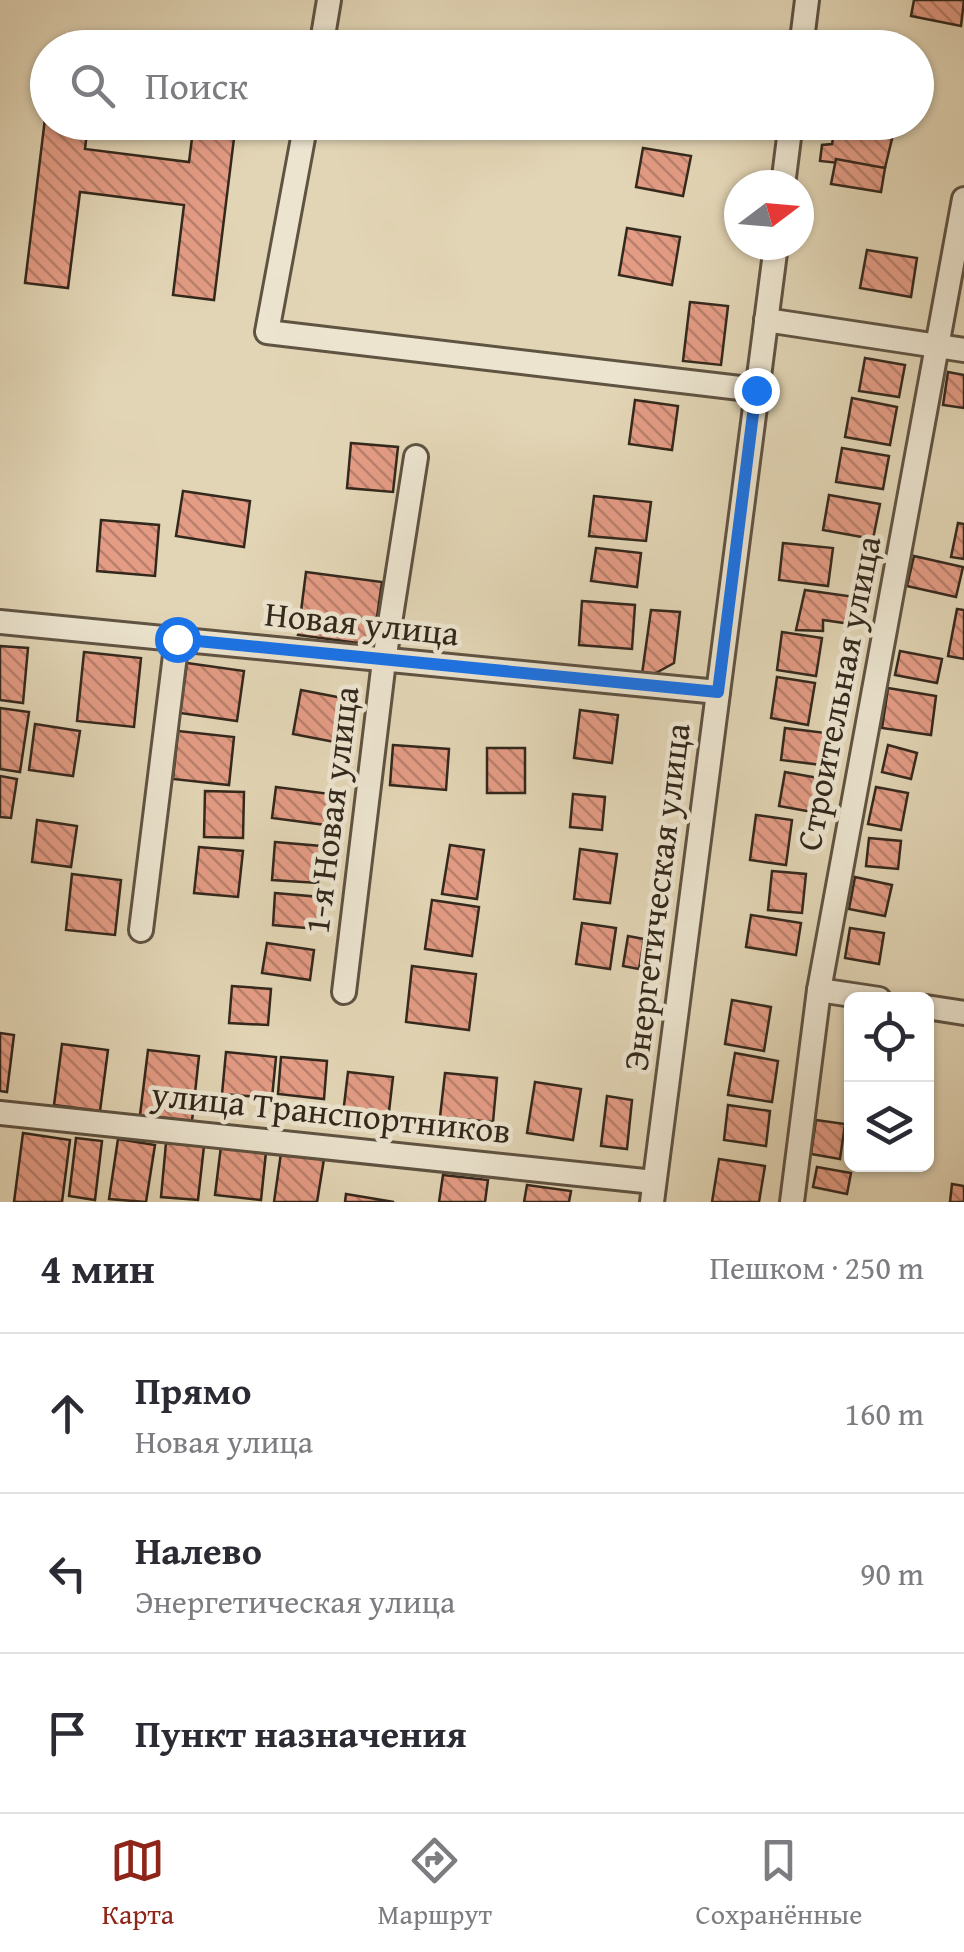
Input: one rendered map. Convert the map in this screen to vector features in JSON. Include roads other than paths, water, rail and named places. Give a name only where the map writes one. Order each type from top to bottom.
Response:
[{"type":"street","points":[[324,30],[330,0]]},
{"type":"street","points":[[803,30],[807,0]]},
{"type":"street","points":[[303,140],[267,332],[756,390]]},
{"type":"street","points":[[785,170],[789,140]]},
{"type":"street","name":"Строительная улица","points":[[792,1202],[819,990],[964,199]]},
{"type":"street","name":"Энергетическая улица","points":[[653,1192],[774,260]]},
{"type":"street","points":[[766,320],[964,350]]},
{"type":"street","name":"1-я Новая улица","points":[[344,992],[384,661],[416,457]]},
{"type":"street","name":"Новая улица","points":[[0,622],[718,692]]},
{"type":"street","points":[[141,930],[177,639]]},
{"type":"street","points":[[819,990],[844,994]]},
{"type":"street","points":[[934,1008],[964,1013]]},
{"type":"street","name":"улица Транспортников","points":[[0,1112],[653,1192]]}]
